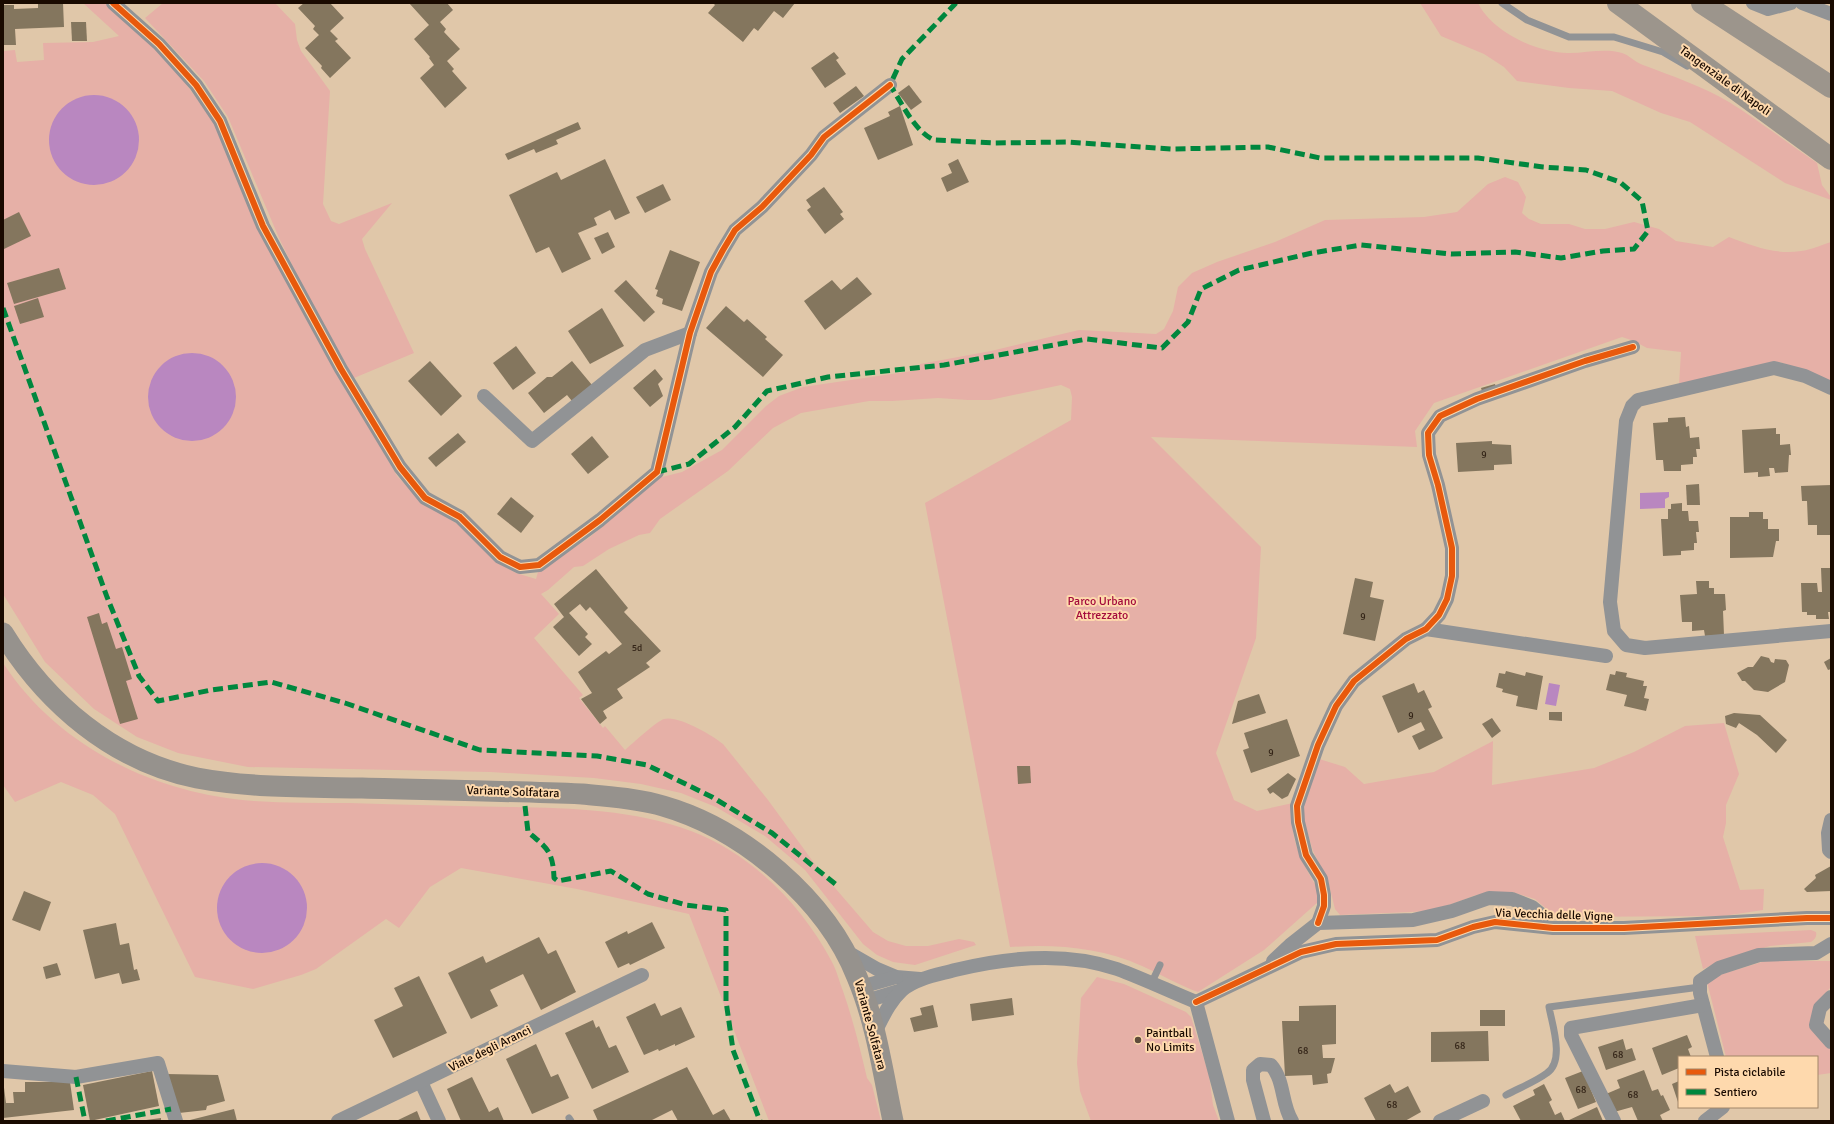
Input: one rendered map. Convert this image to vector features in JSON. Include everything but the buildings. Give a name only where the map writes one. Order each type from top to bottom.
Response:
[{"type":"highway","name":"Tangenziale di Napoli","points":[[1618,3],[1752,100],[1831,160]]},
{"type":"highway","points":[[1702,3],[1831,87]]},
{"type":"main road","name":"Variante Solfatara","points":[[3,633],[20,661],[68,713],[96,735],[126,753],[163,768],[196,778],[271,786],[582,794],[628,799],[663,805],[698,818],[728,833],[760,855],[793,884],[825,922],[844,950],[863,994],[874,1034],[893,1121]]},
{"type":"street","points":[[113,3],[159,44],[196,85],[220,121],[263,226],[341,369],[400,467],[425,498],[460,517],[500,557],[520,567],[539,565],[600,520],[657,472],[690,332],[711,272],[735,230],[762,206],[811,155],[824,137],[890,85]]},
{"type":"street","points":[[1754,3],[1768,9],[1791,3]]},
{"type":"street","points":[[1802,3],[1831,14]]},
{"type":"street","points":[[484,396],[532,441],[645,350],[690,332]]},
{"type":"street","points":[[1318,923],[1324,906],[1324,895],[1321,879],[1306,854],[1298,822],[1297,806],[1302,787],[1318,745],[1336,706],[1354,681],[1406,639],[1426,629],[1439,615],[1447,599],[1452,576],[1452,548],[1438,485],[1429,455],[1428,433],[1440,416],[1492,394],[1585,361],[1633,347]]},
{"type":"street","points":[[1831,388],[1805,376],[1774,368],[1638,400],[1632,406],[1626,421],[1610,602],[1614,631],[1626,645],[1644,648],[1831,631]]},
{"type":"street","points":[[1426,629],[1606,656]]},
{"type":"street","points":[[1831,820],[1828,833],[1829,850],[1831,852]]},
{"type":"street","points":[[1262,971],[1290,945],[1318,923],[1333,921],[1413,920],[1452,911],[1489,898],[1512,899],[1532,907],[1543,916]]},
{"type":"street","name":"Via Vecchia delle Vigne","points":[[1196,1002],[1301,952],[1336,944],[1437,940],[1473,926],[1495,922],[1553,928],[1624,928],[1831,918]]},
{"type":"street","points":[[1717,1056],[1703,1005],[1700,981],[1719,968],[1759,955],[1816,953],[1831,944]]},
{"type":"street","points":[[844,950],[899,984]]},
{"type":"street","points":[[863,994],[985,963],[1034,957],[1073,959],[1116,969],[1196,1002],[1228,1121]]},
{"type":"street","name":"Viale degli Aranci","points":[[338,1121],[642,976]]},
{"type":"street","points":[[874,1034],[890,1005],[899,984]]},
{"type":"street","points":[[1831,997],[1820,1008],[1816,1025],[1831,1042]]},
{"type":"street","points":[[1614,1121],[1571,1035],[1571,1028],[1703,1005]]},
{"type":"street","points":[[3,1071],[76,1077],[158,1063],[176,1121]]},
{"type":"street","points":[[1264,1121],[1253,1080],[1253,1070],[1260,1064],[1271,1065],[1278,1073],[1288,1115],[1292,1121]]},
{"type":"street","points":[[421,1082],[439,1121]]},
{"type":"street","points":[[1440,1121],[1483,1101]]},
{"type":"street","points":[[1705,1121],[1722,1108]]},
{"type":"lane","points":[[1502,3],[1526,20],[1569,37],[1614,37],[1663,52],[1691,68]]},
{"type":"lane","points":[[1704,76],[1752,100]]},
{"type":"lane","points":[[1151,984],[1160,965]]},
{"type":"lane","points":[[1506,1095],[1549,1072],[1556,1059],[1557,1045],[1549,1007],[1700,987]]},
{"type":"green space","name":"Parco Urbano Attrezzato","points":[[83,3],[106,3],[171,64],[214,122],[321,343],[397,476],[417,497],[459,525],[494,560],[516,573],[536,579],[538,572],[590,537],[658,478],[682,472],[722,450],[766,406],[779,396],[803,387],[919,370],[920,364],[991,351],[1079,330],[1156,334],[1164,329],[1173,311],[1178,287],[1192,273],[1217,262],[1275,242],[1325,220],[1424,217],[1457,212],[1488,184],[1505,177],[1518,182],[1526,197],[1522,213],[1529,219],[1541,224],[1569,224],[1585,229],[1605,229],[1634,222],[1659,229],[1676,241],[1713,247],[1729,237],[1764,249],[1782,252],[1812,249],[1831,242],[1831,381],[1780,362],[1679,384],[1681,352],[1647,348],[1622,337],[1434,403],[1415,431],[1417,447],[1151,437],[1261,547],[1256,638],[1216,753],[1234,800],[1257,811],[1293,803],[1292,823],[1297,848],[1318,893],[1318,902],[1264,950],[1198,992],[1142,966],[1094,951],[1077,948],[1044,946],[1010,947],[925,503],[1071,420],[1072,397],[1070,389],[1061,385],[990,400],[938,398],[869,401],[801,413],[773,428],[728,471],[660,519],[650,533],[639,535],[609,549],[583,566],[574,567],[548,590],[541,594],[559,614],[534,638],[583,695],[579,698],[603,728],[605,726],[625,750],[644,733],[664,719],[678,720],[686,723],[723,744],[768,800],[817,867],[873,932],[888,941],[906,946],[928,946],[959,939],[974,942],[976,945],[915,965],[893,962],[877,955],[863,944],[805,870],[765,836],[716,807],[681,793],[641,784],[594,778],[490,772],[248,767],[178,753],[137,737],[94,709],[45,662],[3,594],[3,51],[15,50],[17,62],[44,60],[43,43],[93,42],[119,36]]},
{"type":"green space","points":[[163,3],[275,3],[295,24],[297,40],[301,51],[330,91],[323,204],[331,221],[339,224],[392,203],[362,239],[365,249],[414,353],[354,378],[305,291],[279,238],[228,117],[204,81],[145,18]]},
{"type":"green space","points":[[1420,3],[1478,3],[1485,14],[1505,32],[1531,45],[1545,50],[1558,52],[1576,53],[1603,51],[1622,53],[1643,65],[1708,91],[1740,109],[1817,163],[1822,185],[1831,197],[1831,200],[1785,183],[1690,122],[1661,113],[1612,91],[1569,88],[1517,81],[1504,67],[1484,54],[1441,36]]},
{"type":"green space","points":[[3,663],[26,693],[52,719],[80,742],[112,761],[146,776],[181,788],[217,797],[266,802],[580,809],[626,814],[670,824],[691,831],[713,841],[735,853],[773,884],[806,921],[820,941],[837,972],[856,1034],[867,1078],[872,1085],[881,1121],[769,1121],[689,914],[577,889],[461,868],[430,887],[399,928],[386,919],[316,969],[253,989],[195,977],[115,814],[93,795],[61,782],[15,802],[3,785]]},
{"type":"green space","points":[[1724,723],[1739,774],[1726,805],[1726,823],[1723,837],[1740,890],[1764,889],[1763,910],[1723,916],[1556,917],[1535,899],[1512,892],[1476,895],[1433,911],[1340,915],[1335,909],[1328,881],[1313,851],[1301,811],[1316,758],[1345,767],[1364,784],[1434,772],[1493,741],[1492,785],[1594,768],[1634,752],[1685,726]]},
{"type":"green space","points":[[1811,930],[1816,932],[1816,934],[1815,938],[1811,942],[1770,946],[1729,958],[1703,969],[1695,936]]},
{"type":"green space","points":[[1765,961],[1831,961],[1831,987],[1818,1001],[1812,1025],[1831,1049],[1831,1073],[1818,1075],[1818,1056],[1726,1056],[1707,982],[1716,976]]},
{"type":"green space","name":"Paintball No Limits","points":[[1097,977],[1124,984],[1186,1012],[1191,1017],[1209,1075],[1213,1105],[1219,1121],[1091,1121],[1080,1091],[1077,1063],[1081,998]]},
{"type":"shaded area","points":[[94,95],[111,99],[126,108],[135,123],[139,140],[135,157],[126,172],[111,181],[94,185],[77,181],[62,172],[53,157],[49,140],[53,123],[62,108],[77,99]]},
{"type":"shaded area","points":[[183,353],[201,353],[217,360],[229,372],[236,388],[236,406],[229,422],[217,434],[201,441],[183,441],[167,434],[155,422],[148,406],[148,388],[155,372],[167,360]]},
{"type":"shaded area","points":[[1669,492],[1669,497],[1665,499],[1665,508],[1640,509],[1640,493]]},
{"type":"shaded area","points":[[1549,683],[1560,685],[1556,706],[1545,704]]},
{"type":"shaded area","points":[[262,863],[279,867],[294,876],[303,891],[307,908],[303,925],[294,940],[279,949],[262,953],[245,949],[230,940],[221,925],[217,908],[221,891],[230,876],[245,867]]},
{"type":"marked path","points":[[657,472],[689,464],[735,427],[767,391],[828,377],[944,365],[1087,339],[1162,348],[1188,322],[1201,289],[1239,270],[1312,253],[1361,245],[1451,254],[1515,252],[1561,258],[1603,251],[1634,249],[1648,231],[1642,201],[1620,182],[1586,170],[1543,167],[1478,158],[1320,158],[1268,147],[1171,149],[1067,142],[994,143],[934,140],[927,136],[914,123],[890,85],[902,59],[956,3]]},
{"type":"marked path","points":[[3,308],[107,597],[139,676],[158,701],[211,690],[271,682],[345,703],[480,750],[597,756],[647,765],[712,797],[772,833],[839,887]]},
{"type":"marked path","points":[[525,806],[528,832],[548,851],[552,862],[554,878],[558,881],[611,871],[648,894],[686,905],[726,910],[726,1001],[733,1050],[760,1121]]},
{"type":"marked path","points":[[76,1077],[85,1121]]},
{"type":"marked path","points":[[106,1121],[171,1109]]},
{"type":"cycle path","points":[[113,3],[159,44],[196,85],[220,121],[263,226],[341,369],[400,467],[425,498],[460,517],[500,557],[520,567],[539,565],[600,520],[657,472],[690,333],[711,272],[735,230],[762,207],[811,155],[824,137],[890,85]]},
{"type":"cycle path","points":[[1318,923],[1324,906],[1324,895],[1321,879],[1306,855],[1298,822],[1297,806],[1318,745],[1336,706],[1354,681],[1406,639],[1426,629],[1439,615],[1447,599],[1452,576],[1452,548],[1438,485],[1429,455],[1428,433],[1440,416],[1477,399],[1585,361],[1633,347]]},
{"type":"cycle path","points":[[1196,1002],[1301,952],[1336,944],[1437,940],[1473,927],[1495,922],[1553,928],[1624,928],[1831,918]]},
{"type":"place","name":"Paintball No Limits","points":[[1138,1040]]}]
